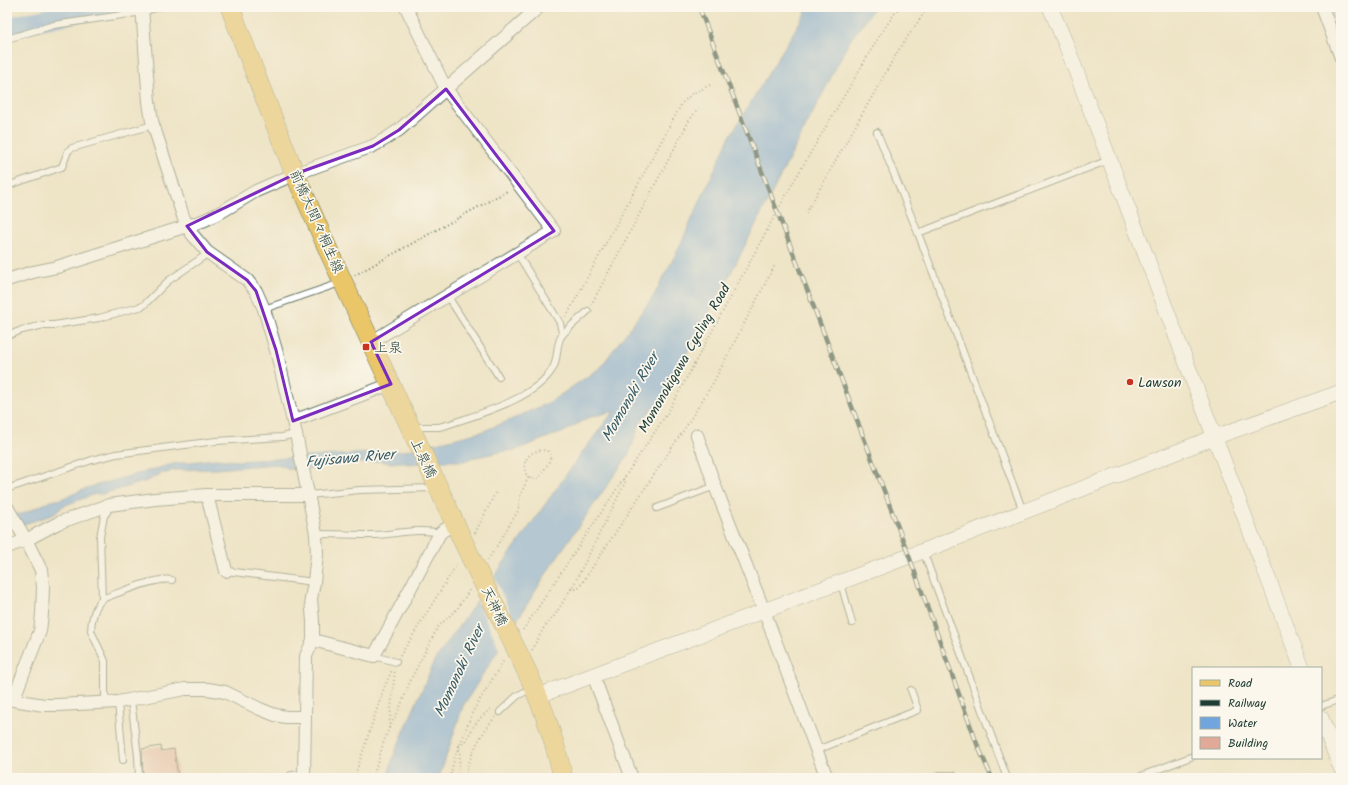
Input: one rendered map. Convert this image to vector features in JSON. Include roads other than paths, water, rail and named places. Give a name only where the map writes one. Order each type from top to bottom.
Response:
[{"type":"main road","name":"前橋大間々桐生線","points":[[230,7],[295,174],[411,429]]},
{"type":"main road","name":"上泉橋","points":[[411,429],[437,485]]},
{"type":"main road","points":[[437,485],[448,529]]},
{"type":"main road","name":"天神橋","points":[[448,529],[468,552],[536,692]]},
{"type":"main road","points":[[536,692],[553,741],[563,778]]},
{"type":"street","points":[[371,342],[554,231],[446,89],[406,7]]},
{"type":"street","points":[[7,280],[33,272],[57,267],[187,226],[221,212],[256,191],[295,174],[383,141],[399,130],[539,7]]},
{"type":"street","points":[[1050,7],[1065,42],[1302,667]]},
{"type":"street","points":[[1322,7],[1341,58]]},
{"type":"street","points":[[143,9],[149,102],[153,125],[187,226],[207,252],[247,280],[256,291],[264,309],[276,350],[297,438],[316,534],[317,554],[311,599],[313,640],[306,656],[304,777],[292,778]]},
{"type":"street","points":[[293,421],[391,384]]},
{"type":"street","points":[[536,692],[593,675],[923,551],[1215,437],[1341,392]]},
{"type":"street","points":[[697,434],[715,486],[827,778]]},
{"type":"street","points":[[7,547],[58,523],[109,505],[155,499],[207,495],[308,493]]},
{"type":"street","points":[[207,495],[226,571]]},
{"type":"street","points":[[7,507],[41,570],[44,587],[40,631],[10,699],[44,705],[118,702],[185,689],[208,689],[225,692],[253,706],[276,715],[286,717],[304,717]]},
{"type":"street","points":[[313,640],[377,656],[448,529]]},
{"type":"street","points":[[593,675],[632,778]]},
{"type":"street","points":[[1322,720],[1341,768]]},
{"type":"street","points":[[940,778],[952,778]]},
{"type":"lane","points":[[7,38],[54,25],[159,7]]},
{"type":"lane","points":[[7,186],[62,167],[68,151],[72,148],[153,125]]},
{"type":"lane","points":[[877,132],[918,233],[1024,512]]},
{"type":"lane","points":[[918,233],[1109,160]]},
{"type":"lane","points":[[7,336],[22,330],[99,318],[143,306],[168,281],[203,257],[207,252]]},
{"type":"lane","points":[[411,429],[439,428],[511,401],[530,391],[547,377],[553,367],[562,330],[560,323],[517,253]]},
{"type":"lane","points":[[264,309],[343,282]]},
{"type":"lane","points":[[447,295],[499,377]]},
{"type":"lane","points":[[562,330],[588,311]]},
{"type":"lane","points":[[7,489],[92,460],[116,454],[216,441],[282,437],[297,438]]},
{"type":"lane","points":[[308,493],[437,485]]},
{"type":"lane","points":[[657,508],[715,486]]},
{"type":"lane","points":[[102,599],[100,537],[104,516],[109,505]]},
{"type":"lane","points":[[316,534],[375,535],[404,532],[434,532],[448,529]]},
{"type":"lane","points":[[923,551],[1007,778]]},
{"type":"lane","points":[[226,571],[314,582]]},
{"type":"lane","points":[[105,702],[105,661],[92,635],[91,626],[97,606],[102,599],[150,582],[164,579],[172,580]]},
{"type":"lane","points":[[840,581],[852,623]]},
{"type":"lane","points":[[377,656],[396,662]]},
{"type":"lane","points":[[817,750],[918,710],[911,690]]},
{"type":"lane","points":[[500,712],[517,696],[536,692]]},
{"type":"lane","points":[[1322,706],[1341,699]]},
{"type":"lane","points":[[131,700],[138,756],[139,778]]},
{"type":"lane","points":[[118,702],[123,760]]},
{"type":"lane","points":[[1136,778],[1192,756]]},
{"type":"water","points":[[809,7],[875,7],[849,42],[734,267],[664,395],[640,423],[629,454],[553,563],[463,706],[439,778],[387,778],[395,752],[435,660],[578,458],[614,411],[587,418],[562,433],[516,450],[471,458],[466,461],[443,461],[409,464],[401,462],[391,463],[377,461],[364,463],[350,462],[308,469],[290,469],[278,464],[216,469],[173,470],[167,473],[162,473],[147,481],[103,494],[95,494],[63,506],[55,514],[24,524],[7,527],[7,515],[22,514],[51,501],[61,499],[90,487],[173,464],[215,459],[238,461],[403,451],[481,432],[550,402],[600,368],[653,297],[677,252],[729,138]]},
{"type":"waterway","points":[[7,27],[80,12],[120,7]]},
{"type":"railway","points":[[699,7],[909,556],[977,744],[992,778]]},
{"type":"place","name":"上泉","points":[[366,347]]},
{"type":"place","name":"Lawson","points":[[1130,382]]},
{"type":"water label","name":"Momonoki River","points":[[630,397]]},
{"type":"water label","name":"Fujisawa River","points":[[350,458]]},
{"type":"water label","name":"Momonoki River","points":[[459,671]]}]
